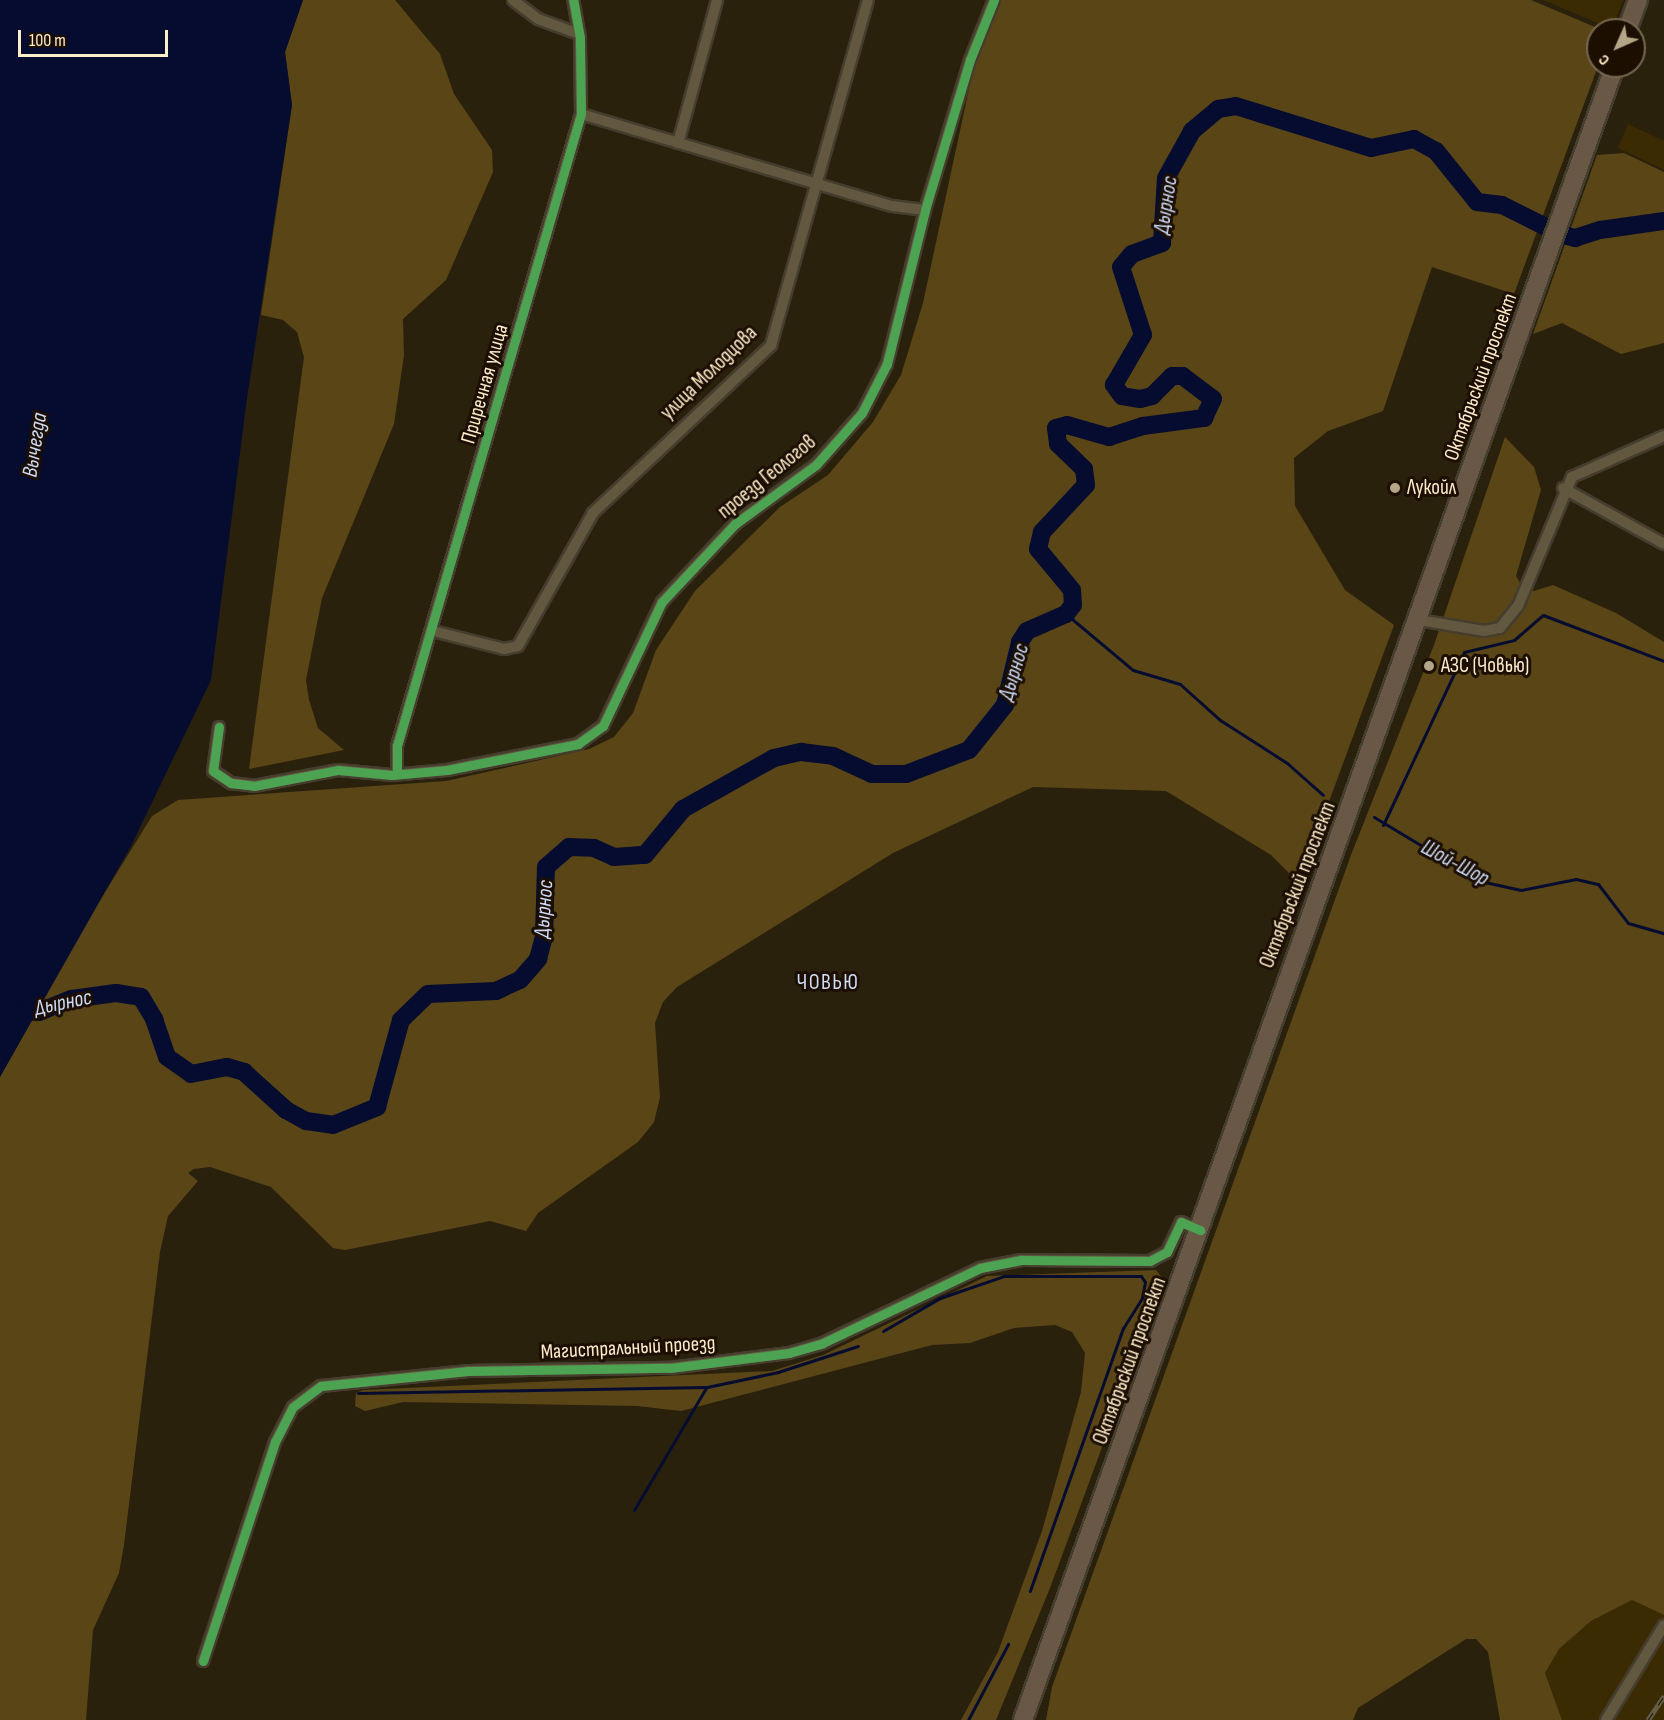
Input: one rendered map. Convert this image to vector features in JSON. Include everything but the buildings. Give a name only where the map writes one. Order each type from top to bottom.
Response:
[{"type":"main road","points":[[1631,18],[1638,0]]},
{"type":"main road","name":"Октябрьский проспект","points":[[1025,1719],[1200,1230],[1249,1081],[1419,620],[1611,78]]},
{"type":"street","points":[[513,0],[538,19],[579,34]]},
{"type":"street","name":"Приречная улица","points":[[398,774],[397,746],[433,631],[581,114],[579,34],[573,0]]},
{"type":"street","points":[[678,143],[717,0]]},
{"type":"street","name":"улица Молодцова","points":[[433,631],[504,649],[518,646],[593,513],[771,345],[819,185],[868,0]]},
{"type":"street","name":"проезд Геологов","points":[[219,727],[213,771],[231,783],[264,786],[338,770],[398,774],[447,770],[552,751],[578,744],[603,726],[662,602],[735,524],[816,465],[862,413],[887,364],[925,210],[970,60],[994,0]]},
{"type":"street","points":[[581,114],[892,206],[925,210]]},
{"type":"street","points":[[1419,620],[1484,631],[1500,628],[1518,606],[1563,488],[1572,477],[1664,436]]},
{"type":"street","points":[[1563,488],[1664,544]]},
{"type":"street","name":"Магистральный проезд","points":[[203,1661],[275,1442],[293,1407],[321,1386],[468,1371],[670,1368],[789,1353],[823,1343],[980,1268],[1021,1260],[1150,1261],[1167,1252],[1181,1222],[1200,1230]]},
{"type":"street","points":[[1606,1720],[1664,1625]]},
{"type":"shaded area","points":[[303,0],[395,0],[440,54],[454,94],[492,150],[493,172],[446,280],[403,319],[404,355],[394,424],[322,598],[306,680],[309,700],[318,728],[344,750],[249,769],[304,357],[297,332],[283,320],[261,315],[292,105],[285,52]]},
{"type":"shaded area","points":[[988,0],[1531,0],[1586,23],[1586,78],[1594,78],[1514,294],[1432,267],[1383,411],[1328,431],[1294,458],[1295,506],[1345,590],[1394,625],[1299,883],[1271,855],[1166,791],[1033,787],[893,853],[677,987],[663,1002],[655,1023],[660,1097],[654,1122],[638,1142],[538,1213],[526,1231],[490,1221],[345,1250],[333,1248],[271,1187],[210,1167],[194,1169],[188,1173],[198,1181],[168,1216],[160,1252],[124,1545],[119,1573],[93,1630],[86,1720],[0,1720],[0,1077],[86,923],[152,816],[178,800],[446,781],[589,749],[614,737],[633,713],[656,650],[695,591],[780,507],[828,475],[873,422],[901,375],[923,303]]},
{"type":"shaded area","points":[[1543,0],[1623,0],[1616,18],[1586,18]]},
{"type":"shaded area","points":[[1628,124],[1664,141],[1664,170],[1618,148]]},
{"type":"shaded area","points":[[1624,153],[1664,172],[1664,343],[1621,354],[1562,323],[1533,334],[1597,155]]},
{"type":"shaded area","points":[[1505,437],[1534,467],[1541,490],[1516,576],[1522,586],[1534,591],[1553,585],[1616,613],[1664,642],[1664,1615],[1632,1600],[1591,1621],[1559,1649],[1545,1673],[1562,1720],[1500,1720],[1488,1652],[1476,1639],[1466,1639],[1358,1708],[1353,1720],[1046,1720],[1052,1687],[1351,855],[1434,645]]},
{"type":"shaded area","points":[[1156,1270],[1164,1280],[1050,1588],[996,1720],[961,1720],[998,1652],[1042,1531],[1081,1392],[1085,1353],[1072,1332],[1055,1325],[1014,1328],[970,1343],[932,1345],[681,1411],[637,1406],[403,1402],[365,1411],[355,1406],[356,1393],[363,1390],[772,1371],[823,1355],[987,1276]]},
{"type":"shaded area","points":[[1632,1600],[1664,1615],[1664,1720],[1562,1720],[1545,1673],[1559,1649],[1591,1621]]},
{"type":"water","name":"Вычегда","points":[[0,0],[303,0],[285,52],[292,105],[247,398],[211,680],[131,846],[0,1077]]},
{"type":"waterway","name":"Дырнос","points":[[0,1001],[21,1011],[39,1012],[72,999],[116,993],[141,997],[154,1019],[167,1057],[191,1074],[227,1067],[244,1072],[286,1110],[306,1121],[333,1125],[377,1107],[401,1020],[428,994],[496,991],[520,980],[538,959],[544,937],[546,867],[569,847],[594,848],[614,857],[645,855],[683,809],[774,758],[801,752],[833,756],[872,774],[906,774],[969,750],[1005,705],[1020,642],[1027,631],[1066,614],[1073,605],[1072,590],[1038,549],[1042,532],[1086,485],[1084,469],[1058,444],[1056,428],[1067,425],[1109,437],[1143,426],[1204,418],[1213,399],[1183,376],[1172,376],[1152,396],[1140,399],[1122,396],[1114,385],[1143,335],[1121,267],[1132,254],[1162,243],[1166,178],[1192,131],[1218,109],[1236,106],[1371,148],[1414,139],[1436,151],[1477,202],[1502,205],[1560,234],[1575,238],[1600,230],[1664,221]]},
{"type":"waterway","name":"Шой-Шор","points":[[1066,614],[1133,670],[1180,684],[1220,720],[1287,763],[1323,795]]},
{"type":"waterway","points":[[1383,825],[1464,652],[1514,640],[1543,615],[1664,661]]},
{"type":"waterway","name":"Шой-Шор","points":[[1374,817],[1480,881],[1521,890],[1576,879],[1598,884],[1628,923],[1664,933]]},
{"type":"waterway","points":[[883,1331],[940,1298],[1004,1276],[1141,1276],[1145,1282],[1142,1298],[1123,1328],[1030,1591]]},
{"type":"waterway","points":[[358,1393],[707,1387],[778,1372],[858,1346]]},
{"type":"waterway","points":[[634,1510],[706,1388]]},
{"type":"waterway","points":[[968,1720],[1008,1644]]},
{"type":"railway","points":[[1648,1720],[1664,1696]]},
{"type":"cycle path","points":[[397,774],[397,746],[581,114],[580,38],[573,0]]},
{"type":"cycle path","points":[[219,727],[213,771],[231,783],[254,786],[338,770],[392,775],[447,770],[578,744],[603,726],[662,602],[735,524],[816,465],[862,413],[887,364],[925,210],[970,60],[994,0]]},
{"type":"cycle path","points":[[203,1661],[275,1442],[293,1407],[321,1386],[468,1371],[670,1368],[789,1353],[823,1343],[980,1268],[1021,1260],[1150,1261],[1167,1252],[1181,1222],[1200,1230]]},
{"type":"place","name":"Лукойл","points":[[1395,488]]},
{"type":"place","name":"АЗС (Човью)","points":[[1429,666]]},
{"type":"district","name":"ЧОВЬЮ","points":[[828,983]]}]
